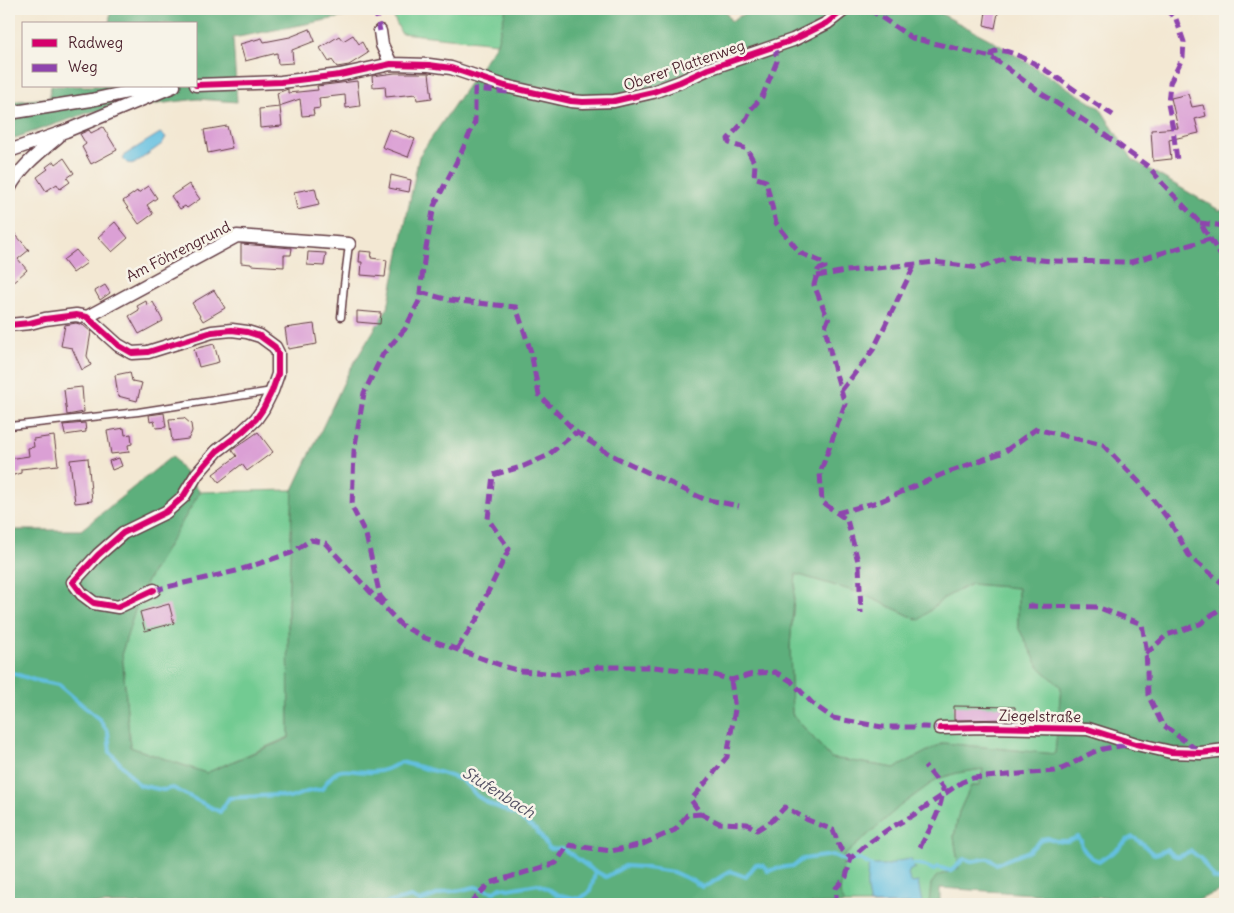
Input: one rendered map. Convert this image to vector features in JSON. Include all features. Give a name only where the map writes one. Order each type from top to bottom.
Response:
[{"type":"street","name":"Oberer Plattenweg","points":[[198,85],[281,82],[340,75],[391,64],[430,65],[451,68],[505,86],[570,101],[614,101],[653,92],[708,69],[793,40],[827,23],[845,9]]},
{"type":"street","points":[[380,31],[382,44],[391,64]]},
{"type":"street","points":[[9,113],[91,100],[147,88]]},
{"type":"street","points":[[9,151],[66,131],[169,88]]},
{"type":"street","points":[[9,189],[23,168],[66,131]]},
{"type":"street","name":"Am Föhrengrund","points":[[9,325],[76,315],[87,317],[236,236],[349,244]]},
{"type":"street","points":[[87,317],[118,345],[132,353],[148,352],[223,330],[247,332],[260,336],[275,347],[278,353],[278,374],[272,391],[256,419],[217,451],[197,474],[183,497],[166,512],[123,533],[98,555],[73,582],[82,594],[94,603],[118,607],[154,590]]},
{"type":"street","name":"Ziegelstraße","points":[[940,728],[1088,729],[1170,752],[1225,750]]},
{"type":"lane","points":[[341,317],[349,244]]},
{"type":"lane","points":[[10,426],[138,412],[272,391]]},
{"type":"green space","points":[[111,9],[384,9],[233,38],[237,102],[198,99],[91,112],[9,140],[9,102],[49,98],[51,88],[198,88],[198,22],[109,22]]},
{"type":"green space","points":[[390,9],[506,9],[497,43],[401,33]]},
{"type":"green space","points":[[506,9],[724,9],[731,21],[752,9],[932,9],[991,40],[1100,108],[1133,160],[1219,210],[1225,209],[1225,889],[1195,901],[1080,897],[940,888],[940,904],[929,904],[931,884],[937,876],[959,868],[954,837],[959,812],[971,786],[979,786],[983,769],[957,773],[937,779],[900,806],[844,856],[840,893],[844,904],[9,904],[9,530],[81,530],[172,456],[200,492],[141,591],[122,652],[130,747],[206,773],[289,738],[288,605],[293,490],[349,371],[388,307],[419,156],[497,43]],"holes":[[[796,574],[860,593],[919,620],[944,598],[971,584],[1018,588],[1018,627],[1039,667],[1061,687],[1055,754],[943,743],[895,768],[831,758],[792,714],[790,647]]]},
{"type":"green space","points":[[293,490],[288,605],[289,737],[206,773],[130,747],[122,652],[141,591],[200,492]]},
{"type":"green space","points":[[796,574],[860,593],[919,620],[944,598],[971,584],[1018,588],[1018,627],[1039,667],[1061,687],[1055,754],[943,743],[895,768],[831,758],[792,714],[790,647]]},
{"type":"green space","points":[[983,769],[979,786],[971,786],[959,812],[954,837],[959,868],[937,876],[931,884],[929,904],[844,904],[840,893],[844,856],[900,806],[937,779],[957,773]]},
{"type":"water","points":[[160,133],[166,137],[162,144],[134,164],[127,163],[123,159],[126,154]]},
{"type":"water","points":[[911,859],[913,868],[916,868],[910,870],[908,874],[910,881],[913,883],[918,882],[922,903],[870,904],[867,885],[869,865],[889,865]]},
{"type":"building","points":[[986,11],[998,13],[995,28],[984,25]]},
{"type":"building","points":[[310,29],[315,41],[292,50],[293,63],[278,64],[277,53],[245,61],[240,44],[262,38],[264,42],[290,37]]},
{"type":"building","points":[[353,35],[359,44],[362,42],[368,53],[349,65],[337,67],[332,60],[329,62],[320,48],[339,36],[343,41]]},
{"type":"building","points":[[395,73],[429,73],[432,98],[417,100],[416,94],[386,97],[385,86],[373,87],[372,76]]},
{"type":"building","points":[[357,81],[360,106],[346,108],[345,95],[319,98],[320,108],[313,109],[314,115],[302,116],[300,99],[279,106],[277,93],[288,89],[288,93],[318,90],[317,86]]},
{"type":"building","points":[[1188,94],[1192,107],[1203,105],[1206,116],[1195,119],[1199,133],[1169,140],[1171,159],[1153,161],[1151,130],[1178,128],[1171,98]]},
{"type":"building","points":[[280,107],[282,126],[260,128],[259,109]]},
{"type":"building","points":[[227,126],[232,148],[208,153],[204,130]]},
{"type":"building","points":[[103,127],[117,150],[91,164],[82,147],[86,144],[80,134],[89,130],[91,133]]},
{"type":"building","points":[[389,129],[415,139],[408,157],[382,147]]},
{"type":"building","points":[[64,158],[74,173],[67,178],[70,182],[60,189],[57,184],[46,191],[37,177],[48,169],[46,167],[54,161],[56,164]]},
{"type":"building","points":[[391,175],[411,180],[409,192],[389,188]]},
{"type":"building","points":[[189,184],[200,199],[187,208],[185,206],[180,209],[171,196]]},
{"type":"building","points":[[149,186],[157,198],[147,205],[153,214],[139,224],[123,201],[137,191],[138,193]]},
{"type":"building","points":[[315,188],[319,205],[297,210],[294,192]]},
{"type":"building","points":[[115,222],[128,238],[112,252],[98,237]]},
{"type":"building","points":[[9,227],[29,250],[18,259],[27,270],[9,286]]},
{"type":"building","points":[[241,244],[292,248],[291,255],[284,255],[284,267],[241,263]]},
{"type":"building","points":[[76,250],[87,263],[73,273],[63,260]]},
{"type":"building","points":[[360,251],[372,252],[371,258],[387,260],[385,277],[361,275],[362,262],[359,262]]},
{"type":"building","points":[[308,252],[326,253],[324,266],[307,265]]},
{"type":"building","points":[[105,285],[110,293],[100,300],[95,291]]},
{"type":"building","points":[[214,290],[225,308],[203,321],[192,303]]},
{"type":"building","points":[[146,301],[147,305],[153,302],[163,321],[139,334],[129,316],[139,310],[137,306]]},
{"type":"building","points":[[357,311],[381,313],[380,324],[357,322]]},
{"type":"building","points":[[76,323],[83,325],[91,332],[87,356],[91,365],[82,370],[72,348],[61,346],[65,325]]},
{"type":"building","points":[[314,324],[317,344],[288,349],[285,328]]},
{"type":"building","points":[[214,344],[219,362],[199,367],[194,349]]},
{"type":"building","points":[[130,372],[132,381],[142,383],[137,401],[118,396],[115,375]]},
{"type":"building","points":[[82,387],[84,412],[67,415],[64,389]]},
{"type":"building","points":[[164,413],[166,427],[156,428],[154,421],[150,422],[149,415]]},
{"type":"building","points":[[184,418],[191,424],[192,431],[190,436],[188,439],[172,441],[169,419]]},
{"type":"building","points":[[85,423],[86,432],[65,435],[63,425]]},
{"type":"building","points":[[124,428],[125,435],[131,434],[132,444],[128,445],[129,452],[111,454],[107,431]]},
{"type":"building","points":[[258,432],[273,452],[247,471],[242,464],[219,482],[213,474],[237,456],[232,450]]},
{"type":"building","points":[[54,436],[58,465],[21,469],[21,473],[10,476],[9,459],[29,456],[28,448],[34,447],[33,439]]},
{"type":"building","points":[[88,458],[92,501],[75,503],[70,460]]},
{"type":"building","points":[[119,458],[122,466],[112,470],[109,461]]},
{"type":"building","points":[[169,604],[174,623],[145,631],[140,612]]},
{"type":"building","points":[[954,706],[1015,707],[1015,719],[954,720]]},
{"type":"waterway","name":"Stufenbach","points":[[9,672],[59,685],[100,720],[108,732],[110,752],[139,785],[163,790],[173,788],[220,812],[229,798],[277,795],[290,798],[322,789],[333,775],[343,770],[376,772],[401,762],[462,780],[477,796],[516,815],[537,831],[550,849],[562,848],[606,877],[625,866],[640,867],[673,872],[702,887],[730,871],[746,877],[756,864],[764,866],[767,871],[793,866],[803,859],[833,855],[846,861],[860,859],[873,867]]},
{"type":"waterway","name":"Stufenbach","points":[[909,865],[919,864],[934,870],[938,867],[951,871],[964,859],[972,861],[989,859],[996,864],[1029,851],[1042,839],[1068,841],[1078,837],[1087,854],[1100,861],[1133,837],[1154,854],[1167,849],[1175,856],[1191,851],[1201,859],[1214,878],[1225,881]]},
{"type":"waterway","points":[[569,904],[581,898],[591,889],[595,871]]},
{"type":"waterway","points":[[383,904],[411,897],[420,901],[445,892],[475,887],[494,892],[501,887],[508,889],[538,884],[559,895],[580,899]]},
{"type":"waterway","points":[[369,904],[383,904]]},
{"type":"marked path","points":[[106,9],[106,14]]},
{"type":"marked path","points":[[375,9],[380,31]]},
{"type":"marked path","points":[[869,9],[912,38],[991,57],[1042,94],[1091,125],[1149,167],[1200,223],[1225,262]]},
{"type":"marked path","points":[[1165,9],[1176,19],[1184,42],[1183,57],[1170,83],[1168,104],[1177,160]]},
{"type":"marked path","points":[[775,46],[777,61],[762,97],[751,109],[747,118],[728,139],[729,143],[747,149],[755,164],[754,177],[766,181],[776,223],[800,253],[824,263],[825,267],[818,270],[814,285],[829,317],[825,327],[833,364],[845,404],[820,473],[822,502],[847,520],[859,565],[861,613]]},
{"type":"marked path","points":[[991,57],[993,52],[1002,51],[1013,53],[1026,59],[1113,115]]},
{"type":"marked path","points":[[385,602],[380,596],[366,535],[352,507],[354,451],[364,393],[383,354],[405,329],[419,301],[425,253],[434,206],[475,122],[475,89],[508,92]]},
{"type":"marked path","points":[[1200,223],[1225,226]]},
{"type":"marked path","points":[[817,276],[846,271],[935,262],[979,268],[1012,257],[1052,261],[1131,262],[1210,239]]},
{"type":"marked path","points":[[841,391],[873,350],[915,264]]},
{"type":"marked path","points":[[420,292],[449,300],[516,307],[531,352],[539,395],[576,432],[609,454],[704,499],[739,506]]},
{"type":"marked path","points":[[837,513],[881,501],[943,474],[1004,452],[1036,429],[1103,445],[1139,482],[1169,520],[1190,557],[1225,585]]},
{"type":"marked path","points":[[457,649],[479,616],[485,598],[509,549],[488,519],[493,475],[524,466],[547,456],[576,432]]},
{"type":"marked path","points":[[154,590],[236,571],[291,553],[311,540],[325,543],[401,625],[425,638],[506,667],[521,671],[559,674],[599,667],[654,667],[708,673],[731,680],[757,673],[775,672],[791,681],[813,704],[833,718],[882,727],[940,728]]},
{"type":"marked path","points":[[1146,654],[1167,635],[1200,624],[1221,608],[1225,601]]},
{"type":"marked path","points":[[1027,606],[1097,607],[1142,624],[1146,647],[1148,695],[1162,724],[1201,753]]},
{"type":"marked path","points":[[731,680],[735,709],[727,757],[691,800],[701,814],[719,823],[747,824],[757,830],[773,820],[785,807],[808,820],[833,830],[840,848],[851,858]]},
{"type":"marked path","points":[[836,904],[836,888],[846,877],[851,858],[890,828],[912,816],[962,782],[973,778],[1055,771],[1099,750],[1131,745]]},
{"type":"marked path","points":[[920,847],[938,812],[943,788],[925,766]]},
{"type":"marked path","points":[[470,904],[490,883],[556,863],[568,845],[611,851],[643,844],[675,830],[687,815],[701,814]]},
{"type":"cycle path","points":[[198,85],[281,82],[340,75],[391,64],[429,65],[451,68],[505,86],[571,101],[614,101],[653,92],[708,69],[793,40],[827,23],[845,9]]},
{"type":"cycle path","points":[[9,325],[76,315],[87,317],[118,345],[132,353],[148,352],[212,332],[232,330],[260,336],[275,347],[278,353],[278,374],[272,391],[256,419],[217,451],[197,474],[183,497],[166,512],[123,533],[98,555],[73,582],[82,594],[94,603],[118,607],[154,590]]},
{"type":"cycle path","points":[[940,728],[1088,729],[1136,744],[1171,752],[1201,753],[1225,750]]}]
